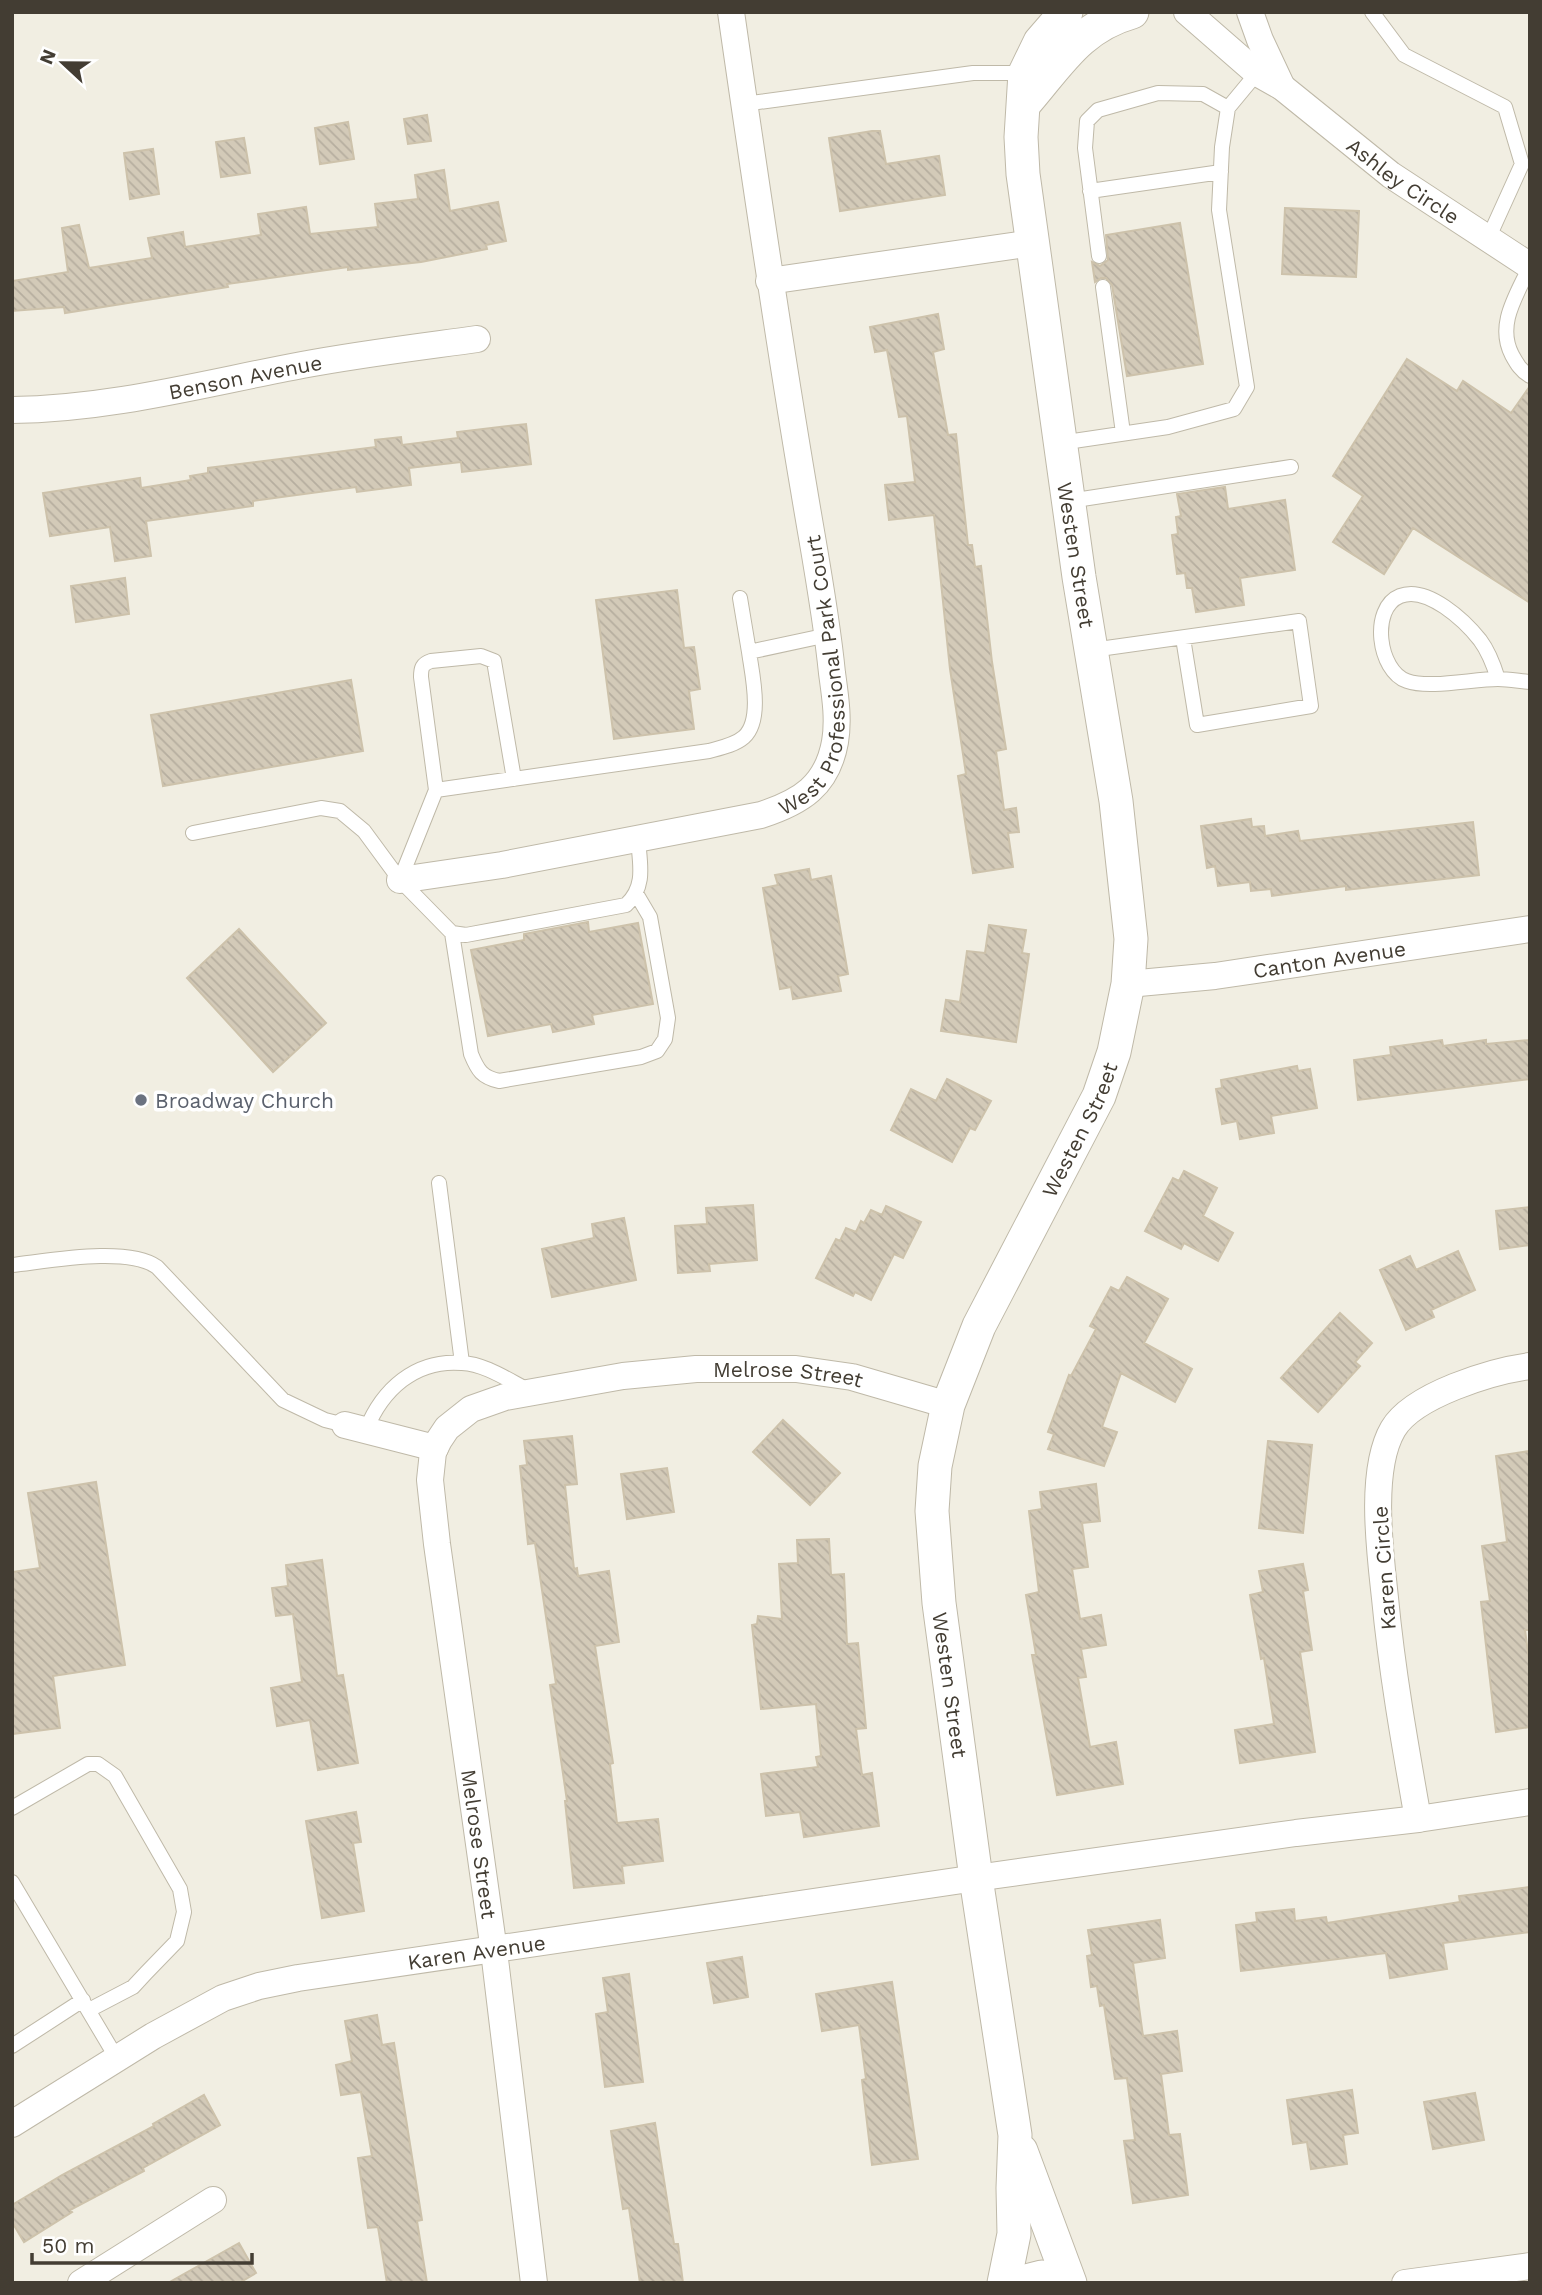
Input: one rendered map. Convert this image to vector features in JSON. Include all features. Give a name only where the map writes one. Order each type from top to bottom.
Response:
[{"type":"street","name":"West Professional Park Court","points":[[400,880],[502,865],[761,815],[788,806],[811,790],[827,768],[835,741],[836,710],[828,635],[769,281],[731,12]]},
{"type":"street","points":[[1025,89],[1086,33],[1115,17],[1132,12]]},
{"type":"street","name":"Ashley Circle","points":[[1186,12],[1257,73],[1282,87],[1391,175],[1530,266]]},
{"type":"street","name":"Ashley Circle","points":[[1250,12],[1282,87]]},
{"type":"street","name":"Westen Street","points":[[1004,2283],[1014,2234],[1015,2135],[976,1878],[939,1603],[932,1511],[935,1466],[948,1405],[979,1326],[1099,1096],[1114,1052],[1128,984],[1131,939],[1116,801],[1059,443],[1023,174],[1021,137],[1025,89],[1040,42],[1064,13]]},
{"type":"street","points":[[769,281],[1032,243]]},
{"type":"street","name":"Benson Avenue","points":[[12,410],[50,410],[182,390],[303,364],[477,339]]},
{"type":"street","name":"Canton Avenue","points":[[1128,984],[1215,976],[1530,929]]},
{"type":"street","name":"Karen Circle","points":[[1418,1819],[1392,1669],[1378,1538],[1380,1466],[1392,1430],[1416,1405],[1494,1374],[1530,1366]]},
{"type":"street","name":"Melrose Street","points":[[534,2283],[494,1951],[436,1544],[430,1480],[435,1448],[447,1428],[471,1409],[505,1397],[623,1376],[684,1370],[796,1369],[852,1377],[948,1405]]},
{"type":"street","points":[[356,1427],[435,1448]]},
{"type":"street","points":[[976,1878],[1530,1802]]},
{"type":"street","name":"Karen Avenue","points":[[12,2124],[116,2057],[223,1998],[259,1986],[976,1878]]},
{"type":"street","name":"Westen Street","points":[[1015,2135],[1070,2283]]},
{"type":"street","points":[[81,2283],[213,2200]]},
{"type":"street","points":[[1405,2283],[1530,2266]]},
{"type":"street","points":[[1018,2283],[1042,2277],[1064,2283]]},
{"type":"lane","points":[[1372,12],[1404,55],[1505,107],[1522,164],[1488,239]]},
{"type":"lane","points":[[744,104],[973,73],[1025,89]]},
{"type":"lane","points":[[1059,443],[1168,427],[1234,409],[1247,387],[1220,210],[1221,172],[1228,108],[1257,73]]},
{"type":"lane","points":[[1099,256],[1085,148],[1087,121],[1098,110],[1158,93],[1203,94],[1228,108]]},
{"type":"lane","points":[[1090,191],[1221,172]]},
{"type":"lane","points":[[1530,266],[1507,317],[1505,334],[1511,353],[1522,372],[1530,376]]},
{"type":"lane","points":[[1103,286],[1124,433]]},
{"type":"lane","points":[[1068,502],[1291,467]]},
{"type":"lane","points":[[1498,679],[1491,658],[1480,641],[1446,608],[1427,596],[1414,594],[1401,596],[1388,604],[1382,622],[1383,651],[1391,670],[1405,681],[1422,683],[1498,679],[1530,682]]},
{"type":"lane","points":[[436,790],[709,751],[729,746],[744,738],[752,727],[755,714],[740,598]]},
{"type":"lane","points":[[1091,650],[1299,621],[1311,705],[1198,725],[1183,638]]},
{"type":"lane","points":[[749,652],[828,635]]},
{"type":"lane","points":[[400,880],[436,790],[421,677],[425,663],[481,656],[494,662],[514,779]]},
{"type":"lane","points":[[193,832],[321,807],[340,811],[364,831],[400,880],[452,933],[471,1054],[478,1071],[486,1078],[499,1081],[641,1057],[657,1051],[665,1040],[668,1018],[650,918],[637,895]]},
{"type":"lane","points":[[452,933],[466,935],[626,905],[637,895],[641,878],[638,840]]},
{"type":"lane","points":[[439,1183],[462,1363]]},
{"type":"lane","points":[[12,1265],[127,1256],[147,1260],[157,1267],[283,1400],[325,1420],[356,1427],[395,1384],[427,1366],[462,1363],[494,1373],[532,1392]]},
{"type":"lane","points":[[12,1808],[79,1768],[98,1764],[115,1776],[180,1889],[184,1912],[177,1941],[133,1987],[86,2005],[12,2046]]},
{"type":"lane","points":[[12,1882],[116,2057]]},
{"type":"building","points":[[427,115],[431,141],[408,144],[404,119]]},
{"type":"building","points":[[348,122],[354,159],[320,164],[315,128]]},
{"type":"building","points":[[880,131],[886,164],[939,156],[945,195],[840,211],[829,138]]},
{"type":"building","points":[[244,138],[250,173],[221,177],[216,142]]},
{"type":"building","points":[[153,149],[159,194],[130,199],[124,153]]},
{"type":"building","points":[[444,170],[450,211],[498,202],[506,241],[486,245],[487,249],[421,262],[348,270],[348,267],[227,284],[228,287],[65,313],[64,307],[12,311],[12,281],[68,272],[62,228],[79,225],[89,268],[152,258],[148,238],[183,232],[185,247],[261,235],[258,214],[306,207],[310,234],[378,227],[375,204],[418,199],[415,175]]},
{"type":"building","points":[[1285,208],[1359,211],[1356,277],[1282,274]]},
{"type":"building","points":[[1180,223],[1203,364],[1127,376],[1112,285],[1106,278],[1095,282],[1092,262],[1100,266],[1108,260],[1106,235]]},
{"type":"building","points":[[938,314],[944,349],[933,352],[948,435],[956,434],[968,545],[972,545],[975,567],[981,566],[1006,749],[996,751],[1004,810],[1016,808],[1019,832],[1008,833],[1013,867],[973,873],[958,776],[966,774],[950,669],[934,515],[889,520],[885,485],[915,482],[907,416],[899,417],[887,350],[875,352],[870,327]]},
{"type":"building","points":[[1407,359],[1457,391],[1463,381],[1511,413],[1530,386],[1530,603],[1413,528],[1384,574],[1333,542],[1363,496],[1333,476]]},
{"type":"building","points":[[526,424],[531,464],[462,472],[461,462],[409,468],[411,485],[357,492],[356,487],[253,501],[253,506],[146,521],[151,556],[115,561],[110,527],[50,536],[43,493],[140,478],[141,488],[191,480],[190,476],[208,473],[208,468],[376,447],[375,440],[401,437],[402,445],[458,438],[457,432]]},
{"type":"building","points":[[1225,487],[1228,509],[1285,500],[1295,570],[1240,578],[1244,605],[1196,612],[1192,588],[1187,588],[1185,573],[1177,574],[1172,535],[1178,534],[1176,517],[1181,516],[1177,494]]},
{"type":"building","points":[[125,578],[129,614],[76,622],[71,586]]},
{"type":"building","points":[[677,590],[684,648],[694,647],[700,689],[689,691],[694,729],[614,739],[596,600]]},
{"type":"building","points":[[351,680],[363,751],[163,786],[151,715]]},
{"type":"building","points":[[1251,819],[1252,827],[1264,826],[1265,836],[1298,831],[1300,841],[1473,822],[1479,875],[1346,890],[1346,886],[1272,896],[1271,889],[1251,891],[1250,882],[1218,886],[1215,866],[1207,868],[1201,826]]},
{"type":"building","points":[[809,869],[811,880],[831,876],[848,974],[838,976],[841,991],[793,999],[791,987],[780,989],[763,888],[778,885],[775,875]]},
{"type":"building","points":[[588,922],[589,932],[638,923],[653,1004],[592,1015],[594,1024],[553,1032],[551,1024],[488,1036],[471,950],[524,940],[524,934]]},
{"type":"building","points":[[989,925],[1026,930],[1022,953],[1029,954],[1016,1042],[941,1031],[946,1000],[960,1002],[967,951],[985,953]]},
{"type":"building","points":[[239,929],[326,1023],[273,1072],[187,978]]},
{"type":"building","points":[[1442,1040],[1443,1046],[1486,1040],[1486,1044],[1530,1040],[1530,1079],[1358,1100],[1354,1060],[1391,1055],[1390,1047]]},
{"type":"building","points":[[1297,1066],[1298,1071],[1310,1069],[1317,1108],[1271,1116],[1274,1133],[1240,1139],[1237,1121],[1222,1124],[1216,1089],[1222,1088],[1221,1080]]},
{"type":"building","points":[[947,1079],[991,1101],[975,1130],[970,1128],[952,1162],[891,1130],[911,1089],[936,1101]]},
{"type":"building","points":[[1184,1171],[1217,1188],[1203,1216],[1233,1233],[1218,1261],[1184,1243],[1181,1249],[1145,1231],[1173,1178],[1179,1181]]},
{"type":"building","points":[[753,1205],[757,1260],[709,1264],[710,1271],[678,1273],[675,1226],[707,1224],[706,1208]]},
{"type":"building","points":[[886,1206],[921,1222],[903,1258],[894,1254],[871,1300],[855,1292],[853,1296],[816,1278],[836,1239],[840,1241],[846,1228],[856,1232],[871,1210],[882,1215]]},
{"type":"building","points":[[1530,1207],[1530,1245],[1500,1249],[1496,1211]]},
{"type":"building","points":[[624,1218],[636,1280],[552,1297],[542,1249],[594,1238],[592,1224]]},
{"type":"building","points":[[1458,1251],[1475,1290],[1431,1310],[1434,1317],[1406,1330],[1380,1270],[1410,1256],[1416,1270]]},
{"type":"building","points":[[1127,1277],[1168,1299],[1144,1343],[1192,1369],[1175,1402],[1121,1373],[1102,1427],[1117,1432],[1104,1466],[1048,1449],[1054,1434],[1048,1432],[1069,1375],[1071,1376],[1096,1329],[1090,1326],[1111,1287],[1119,1291]]},
{"type":"building","points":[[1340,1313],[1372,1343],[1355,1362],[1360,1366],[1318,1412],[1281,1378]]},
{"type":"building","points":[[783,1420],[840,1473],[810,1505],[753,1452]]},
{"type":"building","points":[[572,1436],[577,1484],[565,1485],[574,1569],[577,1568],[578,1576],[609,1571],[619,1642],[595,1646],[613,1763],[610,1764],[617,1823],[658,1819],[663,1861],[622,1866],[624,1883],[574,1888],[567,1801],[550,1685],[556,1684],[535,1543],[528,1544],[520,1466],[527,1465],[524,1441]]},
{"type":"building","points":[[1268,1441],[1312,1445],[1303,1533],[1259,1528]]},
{"type":"building","points":[[1530,1451],[1530,1630],[1525,1630],[1530,1667],[1530,1727],[1496,1732],[1481,1602],[1490,1601],[1482,1546],[1507,1542],[1496,1456]]},
{"type":"building","points":[[667,1468],[674,1512],[627,1519],[621,1474]]},
{"type":"building","points":[[96,1482],[125,1665],[53,1676],[60,1728],[12,1734],[12,1572],[40,1568],[28,1493]]},
{"type":"building","points":[[1096,1484],[1100,1521],[1082,1523],[1088,1567],[1072,1569],[1080,1619],[1101,1615],[1106,1645],[1081,1649],[1086,1677],[1078,1678],[1090,1747],[1116,1742],[1123,1784],[1057,1795],[1032,1655],[1036,1655],[1026,1595],[1039,1592],[1029,1511],[1042,1509],[1040,1492]]},
{"type":"building","points":[[829,1539],[831,1575],[844,1574],[847,1644],[858,1643],[866,1728],[856,1729],[862,1775],[872,1773],[879,1826],[804,1837],[800,1812],[766,1816],[761,1774],[818,1767],[816,1757],[821,1756],[816,1704],[761,1709],[752,1625],[757,1624],[758,1616],[782,1619],[779,1564],[798,1563],[797,1540]]},
{"type":"building","points":[[322,1560],[337,1676],[343,1675],[358,1763],[318,1770],[310,1720],[277,1726],[271,1688],[302,1682],[293,1614],[276,1616],[272,1588],[288,1586],[286,1565]]},
{"type":"building","points":[[1303,1564],[1308,1590],[1303,1591],[1312,1650],[1300,1652],[1315,1752],[1240,1763],[1235,1730],[1274,1724],[1264,1658],[1261,1659],[1250,1595],[1263,1592],[1259,1571]]},
{"type":"building","points":[[356,1812],[361,1842],[353,1843],[364,1911],[322,1918],[306,1821]]},
{"type":"building","points":[[1530,1887],[1530,1932],[1443,1943],[1447,1969],[1390,1978],[1386,1953],[1241,1971],[1236,1925],[1257,1922],[1256,1913],[1294,1909],[1295,1921],[1326,1917],[1327,1923],[1460,1902],[1459,1896]]},
{"type":"building","points":[[1160,1920],[1165,1958],[1133,1963],[1143,2036],[1177,2031],[1182,2071],[1161,2074],[1169,2135],[1180,2134],[1188,2195],[1133,2203],[1124,2141],[1135,2140],[1127,2078],[1115,2079],[1104,2005],[1100,2006],[1097,1986],[1091,1987],[1087,1956],[1092,1955],[1088,1930]]},
{"type":"building","points":[[742,1957],[748,1997],[714,2003],[707,1963]]},
{"type":"building","points":[[629,1974],[643,2082],[605,2087],[596,2014],[608,2012],[603,1978]]},
{"type":"building","points":[[892,1982],[918,2159],[872,2165],[859,2025],[822,2031],[816,1994]]},
{"type":"building","points":[[377,2015],[382,2045],[394,2043],[422,2220],[417,2221],[427,2283],[387,2283],[378,2227],[368,2228],[358,2158],[372,2156],[361,2092],[341,2095],[336,2065],[352,2061],[345,2021]]},
{"type":"building","points":[[1352,2090],[1358,2133],[1343,2135],[1347,2164],[1311,2169],[1307,2142],[1293,2144],[1287,2100]]},
{"type":"building","points":[[1475,2093],[1484,2140],[1433,2149],[1424,2102]]},
{"type":"building","points":[[204,2095],[220,2125],[143,2168],[144,2171],[70,2210],[72,2212],[24,2242],[12,2222],[12,2205]]},
{"type":"building","points":[[655,2123],[674,2244],[678,2244],[683,2283],[640,2283],[629,2208],[623,2209],[611,2131]]},
{"type":"building","points":[[239,2243],[256,2273],[239,2283],[168,2283]]},
{"type":"place","name":"Broadway Church","points":[[141,1100]]}]
